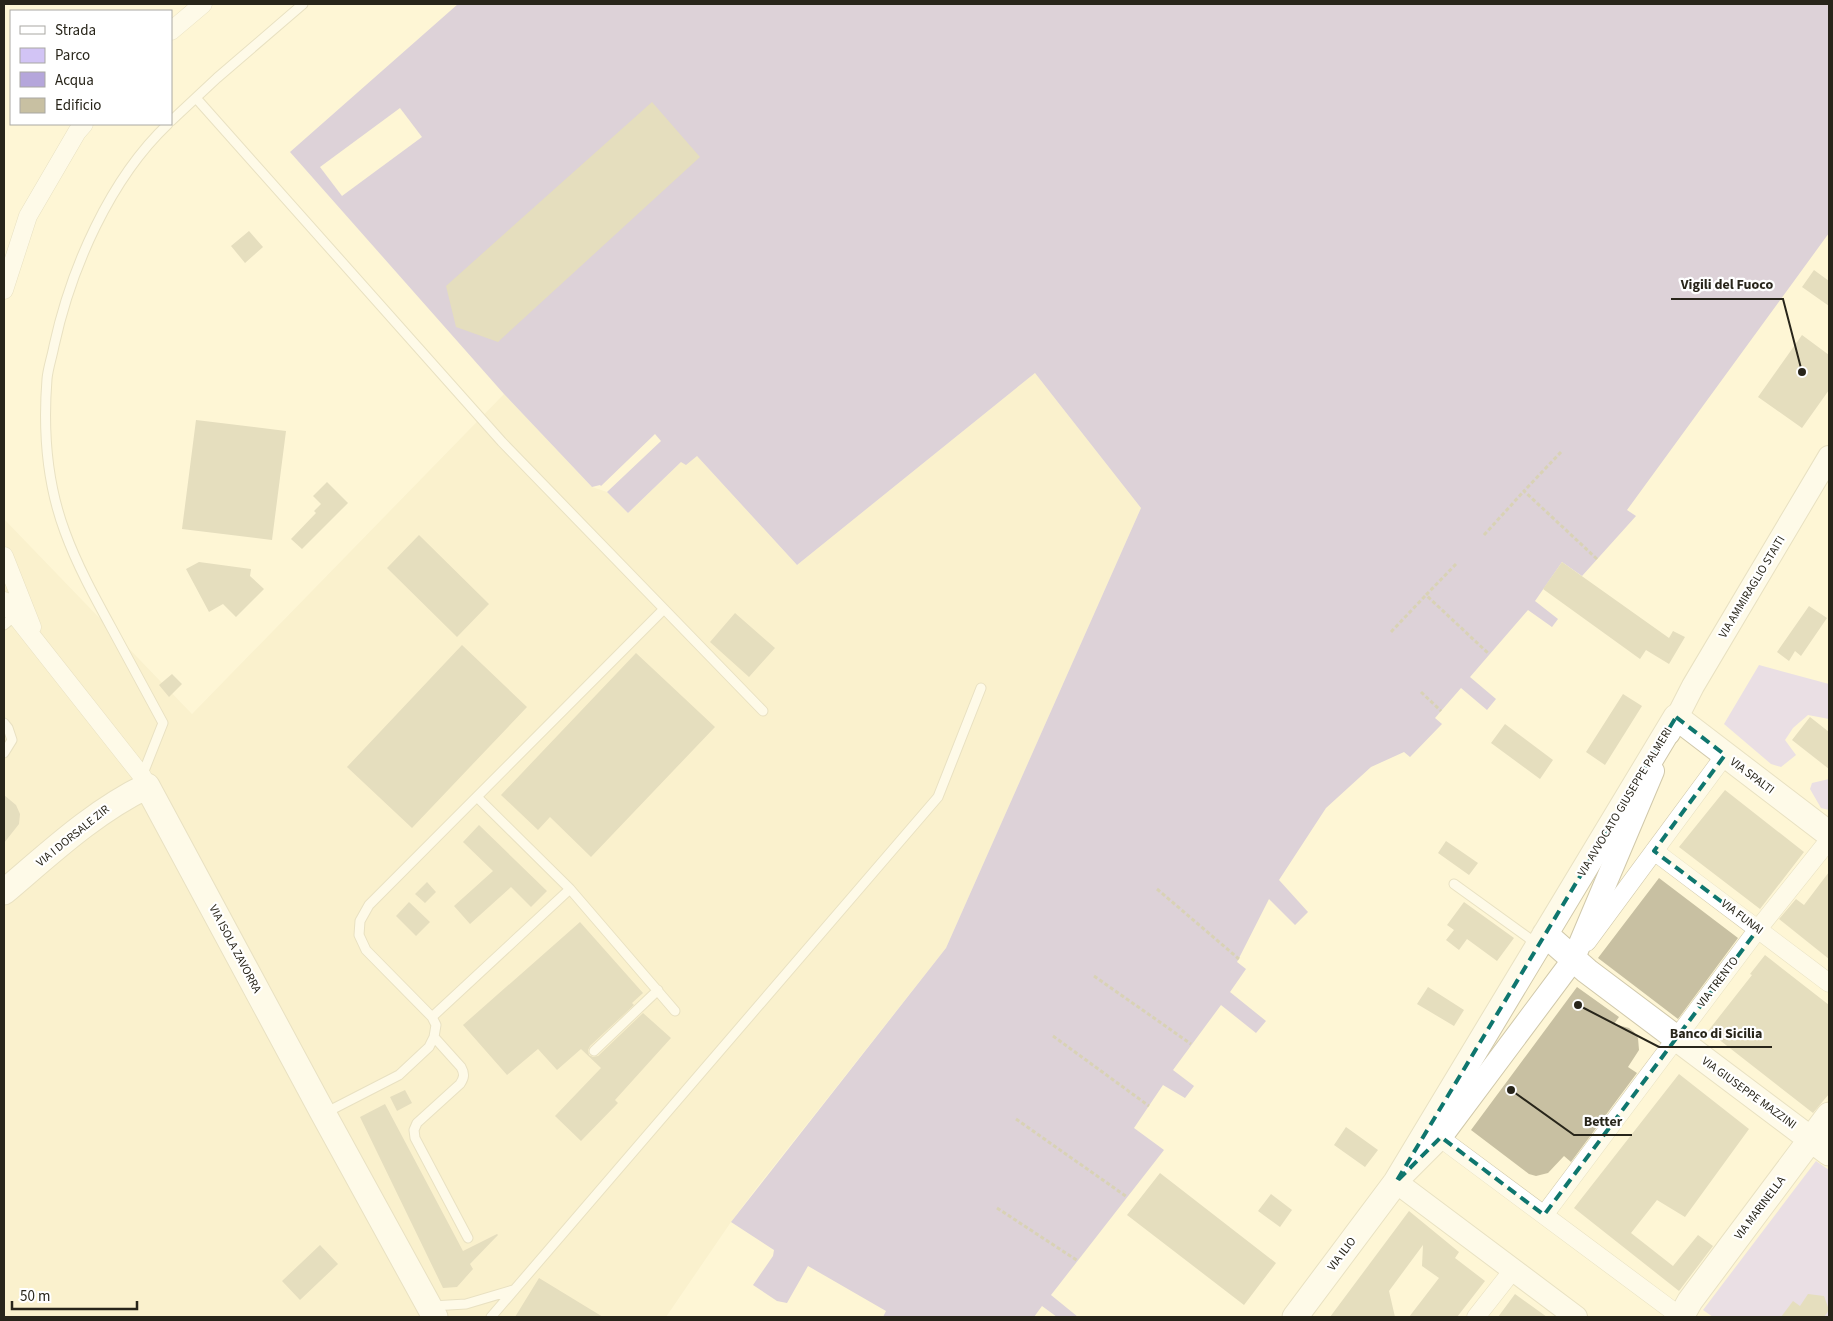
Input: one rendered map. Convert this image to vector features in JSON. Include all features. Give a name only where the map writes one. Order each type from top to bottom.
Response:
[{"type":"main road","name":"VIA SPALTI","points":[[1676,717],[1829,834]]},
{"type":"main road","name":"VIA AVVOCATO GIUSEPPE PALMERI","points":[[1440,1125],[1542,940],[1676,717]]},
{"type":"main road","name":"VIA I DORSALE ZIR","points":[[4,892],[102,810],[124,797],[144,781]]},
{"type":"main road","name":"VIA ISOLA ZAVORRA","points":[[144,781],[432,1312]]},
{"type":"main road","name":"VIA GIUSEPPE MAZZINI","points":[[1542,940],[1573,960],[1820,1146]]},
{"type":"main road","name":"VIA MARINELLA","points":[[1684,1312],[1820,1146],[1829,1115]]},
{"type":"main road","name":"VIA ILIO","points":[[1295,1317],[1440,1125]]},
{"type":"street","points":[[172,30],[203,4]]},
{"type":"street","points":[[4,290],[28,216],[77,132],[83,125]]},
{"type":"street","name":"VIA AMMIRAGLIO STAITI","points":[[1676,717],[1829,457]]},
{"type":"street","points":[[4,556],[40,646]]},
{"type":"street","name":"VIA ISOLA ZAVORRA","points":[[4,601],[10,620],[40,646],[144,781]]},
{"type":"street","name":"VIA AVVOCATO GIUSEPPE PALMERI","points":[[1573,960],[1676,717]]},
{"type":"street","name":"VIA AVVOCATO GIUSEPPE PALMERI","points":[[1440,1125],[1573,960],[1724,754]]},
{"type":"street","name":"VIA TRENTO","points":[[1544,1214],[1758,929],[1829,840]]},
{"type":"street","name":"VIA FUNAI","points":[[1654,851],[1829,983]]},
{"type":"street","points":[[1440,1125],[1544,1214],[1684,1312]]},
{"type":"street","points":[[1393,1187],[1513,1270],[1576,1317]]},
{"type":"street","points":[[1476,1317],[1513,1270]]},
{"type":"lane","points":[[172,120],[303,4]]},
{"type":"lane","points":[[196,98],[502,442],[763,711]]},
{"type":"lane","points":[[144,781],[164,723],[83,577],[64,531],[52,487],[45,434],[47,378],[59,322],[79,264],[102,214],[130,169],[167,125]]},
{"type":"lane","points":[[323,1114],[399,1075],[429,1047],[434,1037],[436,1025],[432,1017],[366,950],[359,935],[360,921],[369,905],[618,653],[664,609]]},
{"type":"lane","points":[[491,1317],[938,797],[981,688]]},
{"type":"lane","points":[[4,723],[12,740],[4,754]]},
{"type":"lane","points":[[477,797],[570,889],[675,1010]]},
{"type":"lane","points":[[1454,884],[1542,940]]},
{"type":"lane","points":[[432,1017],[570,889]]},
{"type":"lane","points":[[594,1051],[658,990]]},
{"type":"lane","points":[[434,1037],[461,1067],[464,1073],[463,1079],[460,1084],[417,1123],[414,1130],[415,1138],[468,1238]]},
{"type":"lane","points":[[432,1312],[513,1290]]},
{"type":"path","points":[[1484,535],[1561,452]]},
{"type":"path","points":[[1524,491],[1597,559]]},
{"type":"path","points":[[1391,632],[1456,564]]},
{"type":"path","points":[[1426,595],[1489,654]]},
{"type":"path","points":[[1421,692],[1441,711]]},
{"type":"path","points":[[1157,889],[1239,959]]},
{"type":"path","points":[[1094,976],[1191,1044]]},
{"type":"path","points":[[1053,1036],[1149,1106]]},
{"type":"path","points":[[1016,1119],[1127,1197]]},
{"type":"path","points":[[997,1208],[1078,1260]]},
{"type":"highlighted area","points":[[1676,717],[1725,755],[1654,851],[1758,929],[1544,1215],[1441,1137],[1396,1182]]},
{"type":"shaded area","points":[[1035,373],[1141,508],[946,948],[758,1186],[666,1317],[4,1317],[4,519],[192,714],[504,394],[592,487],[607,492],[628,513],[682,461],[697,456],[797,565]]},
{"type":"green space","points":[[1759,665],[1829,684],[1829,719],[1808,715],[1793,728],[1785,740],[1796,755],[1781,767],[1771,764],[1724,724]]},
{"type":"green space","points":[[1829,779],[1829,810],[1821,808],[1810,789],[1812,783]]},
{"type":"green space","points":[[1816,1161],[1829,1170],[1829,1317],[1713,1317],[1703,1310]]},
{"type":"water","points":[[458,4],[1829,4],[1829,233],[1627,510],[1636,516],[1582,576],[1562,562],[1535,601],[1558,619],[1552,627],[1528,610],[1470,677],[1496,699],[1487,710],[1461,688],[1435,718],[1442,724],[1410,757],[1404,752],[1371,767],[1326,808],[1279,880],[1308,912],[1295,925],[1269,899],[1237,962],[1246,969],[1230,992],[1266,1021],[1256,1033],[1221,1005],[1173,1070],[1194,1086],[1185,1098],[1163,1085],[1134,1128],[1164,1150],[1051,1295],[1078,1317],[1057,1317],[1042,1306],[1034,1317],[883,1317],[886,1311],[808,1266],[787,1303],[777,1301],[753,1285],[773,1256],[774,1250],[731,1222],[946,948],[1141,508],[1035,373],[797,565],[697,456],[686,465],[681,462],[628,513],[607,492],[661,441],[655,434],[601,486],[592,487],[504,394],[290,152]]},
{"type":"pier","points":[[400,108],[422,137],[342,196],[320,167]]},
{"type":"building","points":[[652,102],[700,157],[498,342],[456,327],[446,286]]},
{"type":"building","points":[[249,231],[263,247],[245,263],[231,246]]},
{"type":"building","points":[[1814,270],[1829,281],[1829,306],[1802,287]]},
{"type":"building","points":[[1802,335],[1829,355],[1829,390],[1802,428],[1758,397]]},
{"type":"building","points":[[196,420],[286,431],[272,540],[182,529]]},
{"type":"building","points":[[327,482],[348,503],[302,549],[291,539],[316,513],[314,511],[321,504],[313,496]]},
{"type":"building","points":[[419,535],[489,604],[457,637],[387,568]]},
{"type":"building","points":[[199,562],[251,569],[250,576],[264,589],[236,617],[223,604],[209,612],[186,569]]},
{"type":"building","points":[[1562,562],[1669,638],[1673,631],[1685,637],[1669,664],[1646,650],[1640,659],[1543,589]]},
{"type":"building","points":[[1809,606],[1827,618],[1801,656],[1795,651],[1789,661],[1777,652]]},
{"type":"building","points":[[735,613],[775,648],[749,677],[710,642]]},
{"type":"building","points":[[462,645],[527,707],[412,828],[347,767]]},
{"type":"building","points":[[636,653],[715,727],[591,857],[550,817],[538,830],[501,795]]},
{"type":"building","points":[[172,674],[182,684],[169,697],[159,685]]},
{"type":"building","points":[[1623,694],[1642,706],[1605,765],[1586,752]]},
{"type":"building","points":[[1810,717],[1829,732],[1829,769],[1792,740]]},
{"type":"building","points":[[1505,724],[1553,760],[1540,779],[1491,743]]},
{"type":"building","points":[[1725,790],[1804,852],[1760,909],[1679,847]]},
{"type":"building","points":[[4,795],[16,805],[20,814],[19,824],[4,843]]},
{"type":"building","points":[[479,825],[547,891],[531,907],[511,887],[470,924],[454,906],[493,871],[463,842]]},
{"type":"building","points":[[1446,841],[1478,863],[1469,875],[1438,853]]},
{"type":"building","points":[[1829,872],[1829,959],[1779,919],[1796,899],[1804,905]]},
{"type":"building","points":[[1659,878],[1738,938],[1678,1019],[1598,958]]},
{"type":"building","points":[[427,882],[436,892],[425,903],[415,894]]},
{"type":"building","points":[[409,902],[430,922],[416,936],[396,916]]},
{"type":"building","points":[[1464,902],[1514,938],[1497,961],[1467,939],[1459,950],[1446,940],[1454,930],[1447,925]]},
{"type":"building","points":[[580,922],[643,993],[632,1003],[634,1005],[590,1046],[588,1050],[589,1055],[593,1057],[598,1056],[643,1013],[671,1038],[615,1100],[618,1103],[581,1141],[555,1116],[601,1068],[581,1049],[557,1070],[538,1049],[507,1075],[463,1025]]},
{"type":"building","points":[[1765,955],[1829,1005],[1829,1094],[1813,1113],[1708,1031],[1752,975],[1750,974]]},
{"type":"building","points":[[1428,987],[1464,1010],[1454,1026],[1417,1004]]},
{"type":"building","points":[[1577,987],[1619,1017],[1614,1024],[1629,1028],[1634,1032],[1638,1038],[1639,1050],[1628,1067],[1637,1073],[1571,1162],[1564,1156],[1548,1173],[1536,1176],[1529,1174],[1471,1130]]},
{"type":"building","points":[[1679,1074],[1749,1129],[1685,1217],[1657,1200],[1631,1233],[1673,1266],[1698,1235],[1713,1246],[1679,1291],[1574,1208]]},
{"type":"building","points":[[405,1090],[412,1103],[397,1111],[390,1097]]},
{"type":"building","points":[[385,1104],[463,1251],[498,1235],[470,1264],[473,1269],[457,1287],[443,1288],[360,1117]]},
{"type":"building","points":[[1346,1127],[1378,1150],[1365,1167],[1334,1145]]},
{"type":"building","points":[[1160,1173],[1276,1263],[1244,1305],[1127,1215]]},
{"type":"building","points":[[1271,1194],[1292,1210],[1280,1227],[1258,1211]]},
{"type":"building","points":[[1409,1211],[1459,1252],[1455,1258],[1485,1281],[1457,1317],[1409,1317],[1439,1278],[1422,1266],[1423,1245],[1389,1291],[1395,1317],[1330,1317]]},
{"type":"building","points":[[320,1245],[338,1264],[300,1300],[282,1281]]},
{"type":"building","points":[[539,1278],[603,1317],[515,1317]]},
{"type":"building","points":[[1515,1294],[1547,1317],[1498,1317]]},
{"type":"building","points":[[1808,1294],[1824,1296],[1829,1310],[1824,1317],[1781,1317],[1793,1301],[1800,1306]]},
{"type":"place","name":"Vigili del Fuoco","points":[[1802,372]]},
{"type":"place","name":"Banco di Sicilia","points":[[1578,1005]]},
{"type":"place","name":"Better","points":[[1511,1090]]}]
